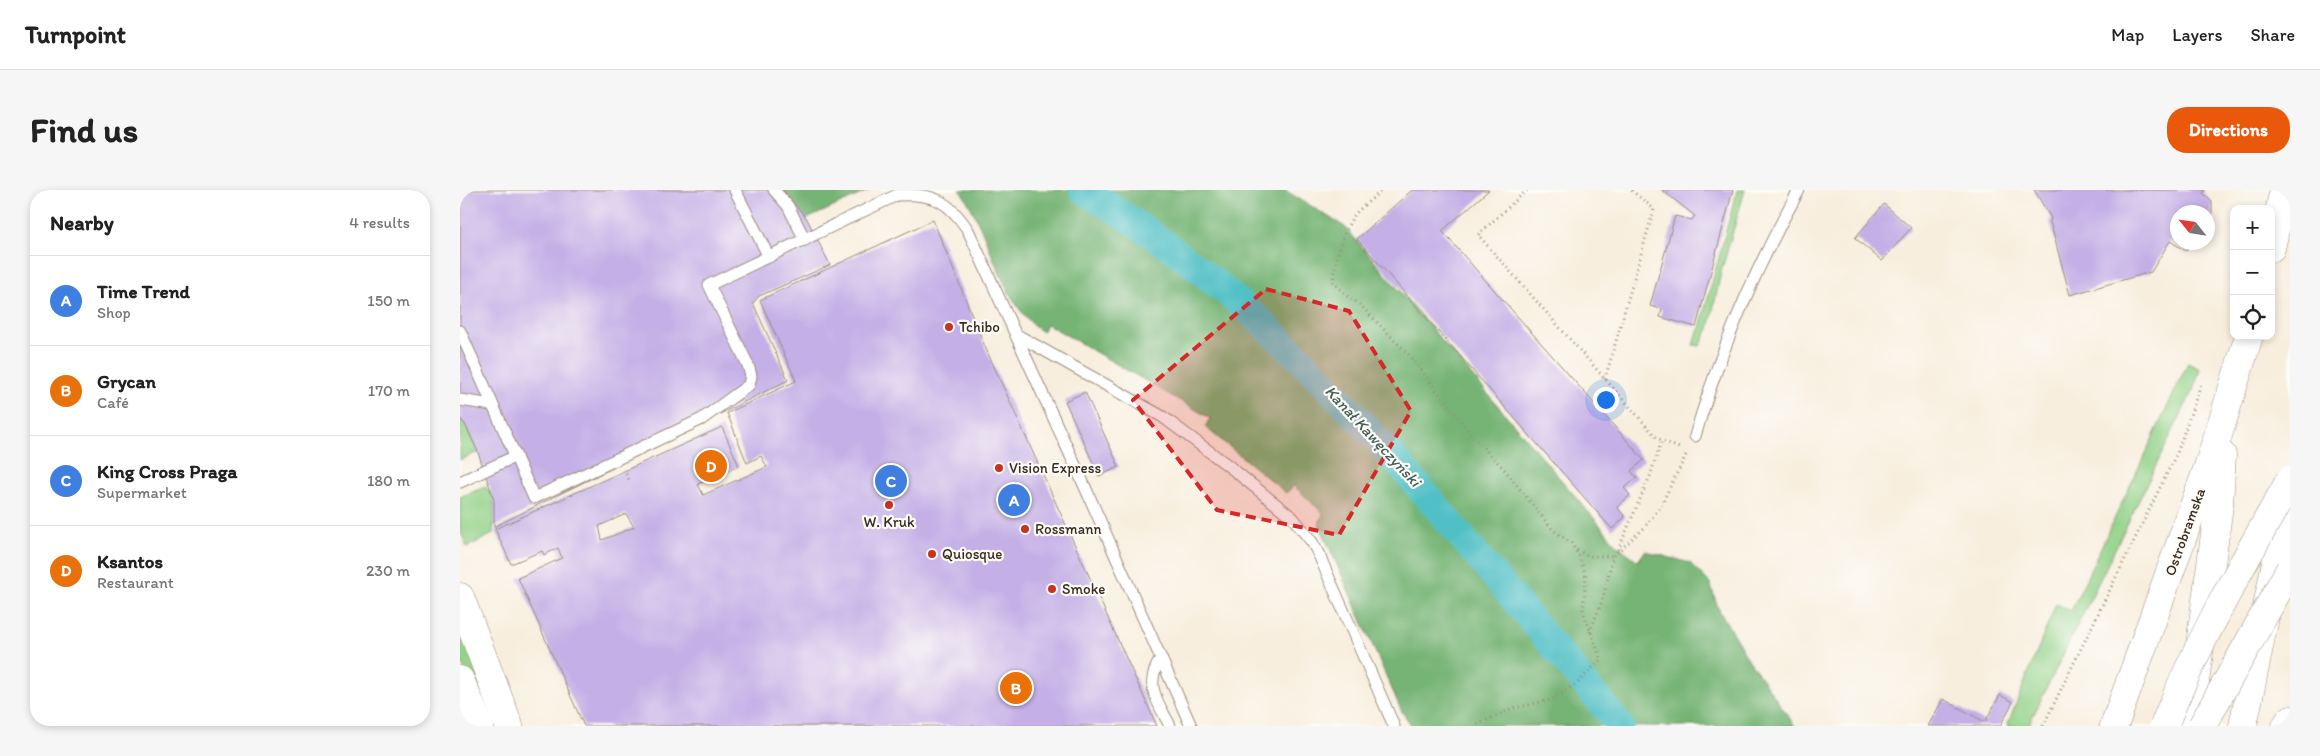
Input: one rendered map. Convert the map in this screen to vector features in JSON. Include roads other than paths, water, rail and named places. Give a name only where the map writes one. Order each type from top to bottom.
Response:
[{"type":"main road","points":[[2275,230],[2284,190]]},
{"type":"main road","name":"Ostrobramska","points":[[2114,726],[2222,428],[2248,340]]},
{"type":"main road","points":[[2189,726],[2219,505],[2223,468],[2222,428]]},
{"type":"main road","points":[[2164,726],[2227,594],[2290,480]]},
{"type":"main road","points":[[2243,726],[2290,493]]},
{"type":"main road","points":[[2202,726],[2290,569]]},
{"type":"main road","points":[[460,597],[509,726]]},
{"type":"main road","points":[[460,680],[480,726]]},
{"type":"main road","points":[[2286,726],[2290,720]]},
{"type":"lane","points":[[736,190],[769,257]]},
{"type":"lane","points":[[774,190],[788,206],[805,240]]},
{"type":"lane","points":[[1695,436],[1708,394],[1742,310],[1775,233],[1799,190]]},
{"type":"lane","points":[[460,332],[534,498],[702,419],[749,385],[751,376],[748,365],[709,285],[896,195],[920,194],[943,202],[957,213],[968,230],[1017,335],[1191,726]]},
{"type":"lane","points":[[1017,335],[1163,417],[1230,466],[1293,518],[1312,542],[1319,555],[1394,726]]},
{"type":"lane","points":[[460,400],[492,405]]},
{"type":"lane","points":[[460,482],[516,456]]},
{"type":"lane","points":[[1161,659],[1153,670],[1152,678],[1154,691],[1170,726]]},
{"type":"waterway","name":"Kanał Kawęczyński","points":[[1083,190],[1140,226],[1195,266],[1295,354],[1342,401],[1431,501],[1620,726]]},
{"type":"place","name":"Tchibo","points":[[949,327]]},
{"type":"place","name":"Ksantos","points":[[711,466]]},
{"type":"place","name":"Vision Express","points":[[999,468]]},
{"type":"place","name":"King Cross Praga","points":[[891,481]]},
{"type":"place","name":"Time Trend","points":[[1014,500]]},
{"type":"place","name":"W. Kruk","points":[[889,505]]},
{"type":"place","name":"Rossmann","points":[[1025,529]]},
{"type":"place","name":"Quiosque","points":[[932,554]]},
{"type":"place","name":"Smoke","points":[[1052,589]]},
{"type":"place","name":"Grycan","points":[[1016,688]]}]
